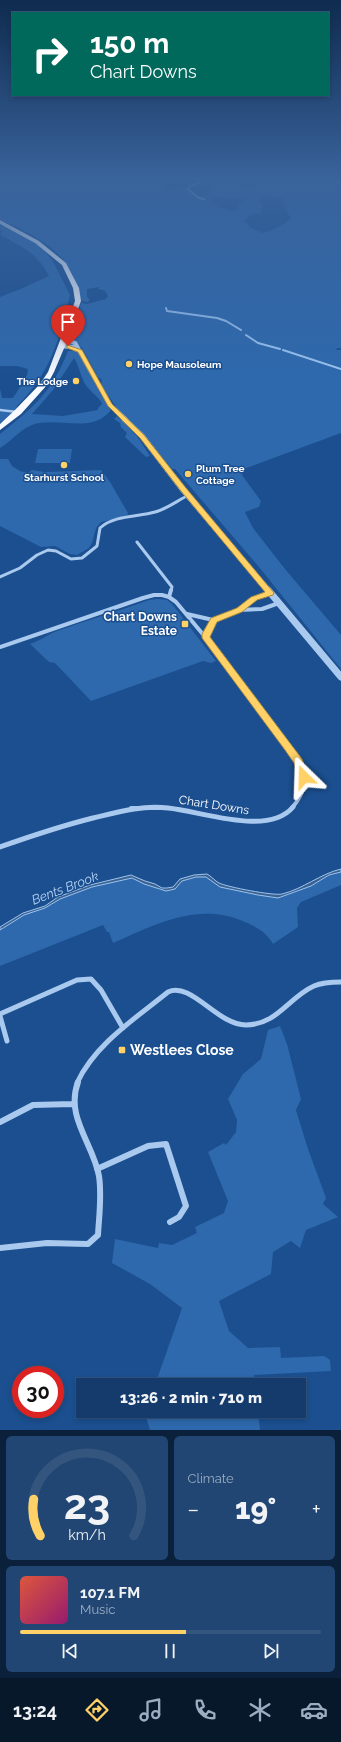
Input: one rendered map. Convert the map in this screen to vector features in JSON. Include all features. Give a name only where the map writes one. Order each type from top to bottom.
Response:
[{"type":"highway","points":[[0,428],[18,412],[43,385],[51,372],[78,300],[76,288],[64,264],[39,244]]},
{"type":"street","points":[[63,342],[80,351]]},
{"type":"street","points":[[63,342],[75,342],[110,405],[142,436],[188,495],[341,677]]},
{"type":"street","points":[[0,410],[18,412]]},
{"type":"street","points":[[0,577],[20,568],[42,552],[49,550],[56,551],[71,559],[77,560],[95,548],[98,542],[100,529],[103,526],[130,517],[157,511],[188,495]]},
{"type":"street","points":[[0,647],[143,598],[154,595],[169,597],[172,586],[137,542]]},
{"type":"street","points":[[240,610],[254,599],[270,593]]},
{"type":"street","name":"Chart Downs","points":[[0,847],[51,829],[132,808],[166,808],[250,822],[273,820],[289,812],[298,801],[304,791],[304,777],[299,762],[206,638],[187,614],[169,597]]},
{"type":"street","points":[[187,614],[213,620],[240,610],[262,609],[279,603]]},
{"type":"street","points":[[206,638],[206,634],[213,620]]},
{"type":"street","points":[[8,1041],[0,1015],[77,980],[91,979],[99,986],[106,996],[118,1022],[123,1028]]},
{"type":"street","points":[[0,1248],[47,1243],[88,1244],[98,1235],[101,1198],[97,1169],[77,1121],[73,1104],[77,1082],[84,1068],[94,1055],[123,1028],[168,992],[176,989],[185,991],[228,1022],[245,1025],[264,1022],[278,1015],[310,988],[322,983],[341,982]]},
{"type":"street","points":[[0,1122],[33,1105],[73,1104]]},
{"type":"street","points":[[97,1169],[148,1146],[166,1144],[186,1206],[179,1217],[170,1222]]},
{"type":"shaded area","points":[[16,244],[36,244],[48,255],[70,295],[62,327],[46,368],[29,394],[17,406],[16,410],[0,423],[0,389],[2,398],[13,398],[20,387],[25,385],[24,381],[28,369],[17,366],[0,366],[0,297],[49,276],[34,255]]},
{"type":"shaded area","points":[[46,244],[341,244],[341,348],[337,348],[336,350],[341,350],[341,433],[244,469],[242,475],[261,501],[259,507],[245,512],[253,528],[285,569],[341,635],[341,669],[259,567],[175,469],[172,469],[145,437],[123,417],[101,385],[102,380],[98,377],[82,348],[72,338],[81,303],[87,304],[106,299],[108,296],[103,290],[98,289],[99,287],[87,289],[87,297],[90,300],[87,302],[79,300],[76,286],[69,269],[62,258]]},
{"type":"shaded area","points":[[68,351],[76,351],[79,353],[100,393],[111,410],[94,422],[74,424],[53,422],[32,425],[0,448],[0,434],[41,398],[62,365]],"holes":[[[74,358],[86,385],[102,404],[98,410],[63,416],[32,414],[53,390]]]},
{"type":"shaded area","points":[[117,416],[137,436],[150,456],[146,457],[125,437],[127,433],[121,427],[120,423],[114,419]]},
{"type":"shaded area","points":[[38,449],[72,449],[70,463],[35,463]]},
{"type":"shaded area","points":[[0,459],[8,459],[12,466],[20,471],[28,473],[32,470],[45,472],[101,470],[110,482],[128,513],[127,516],[101,522],[96,528],[89,548],[77,555],[70,554],[55,546],[41,547],[0,526]]},
{"type":"shaded area","points":[[149,600],[167,600],[172,604],[216,661],[211,663],[203,661],[91,701],[55,663],[49,662],[30,644],[57,631]]},
{"type":"shaded area","points":[[341,869],[341,872],[329,875],[311,886],[278,898],[220,887],[206,877],[196,877],[182,881],[175,889],[166,891],[144,884],[132,878],[92,887],[60,899],[45,908],[24,915],[0,930],[0,927],[23,913],[45,906],[58,897],[90,885],[131,875],[162,888],[167,888],[173,887],[180,879],[194,875],[207,874],[218,882],[231,887],[270,894],[282,894],[290,892],[333,871]]},
{"type":"shaded area","points":[[341,872],[341,885],[301,902],[297,908],[298,927],[273,944],[261,931],[245,922],[228,916],[194,914],[162,922],[113,943],[109,932],[107,932],[103,925],[0,966],[0,930],[24,915],[45,908],[60,899],[92,887],[132,878],[161,890],[175,889],[182,881],[196,877],[207,877],[220,887],[278,898],[311,886],[329,875]]},
{"type":"shaded area","points":[[280,1026],[287,1044],[301,1099],[296,1110],[308,1149],[326,1198],[323,1204],[338,1217],[306,1230],[300,1248],[291,1241],[273,1252],[271,1274],[219,1301],[229,1331],[248,1348],[280,1347],[281,1358],[324,1356],[330,1360],[331,1371],[254,1375],[254,1378],[157,1378],[182,1308],[150,1284],[112,1263],[115,1239],[158,1248],[159,1243],[172,1245],[197,1233],[195,1227],[224,1213],[228,1201],[208,1152],[224,1143],[226,1145],[236,1132],[237,1120],[228,1099],[243,1074],[261,1059],[268,1030]]},
{"type":"shaded area","points":[[146,1418],[259,1418],[260,1430],[150,1430]]},
{"type":"waterway","points":[[166,308],[167,311],[217,318],[226,321],[241,330]]},
{"type":"waterway","points":[[246,335],[258,343],[280,349]]},
{"type":"waterway","points":[[283,350],[341,369]]},
{"type":"place","name":"Hope Mausoleum","points":[[129,364]]},
{"type":"place","name":"The Lodge","points":[[76,381]]},
{"type":"place","name":"Starhurst School","points":[[64,465]]},
{"type":"place","name":"Plum Tree Cottage","points":[[188,474]]},
{"type":"place","name":"Chart Downs Estate","points":[[185,624]]},
{"type":"place","name":"Westlees Close","points":[[122,1050]]},
{"type":"route","points":[[68,346],[80,351],[110,405],[142,436],[184,490],[270,593],[254,599],[240,610],[213,620],[206,634],[206,640],[289,747],[299,762],[304,777]]},
{"type":"water label","name":"Bents Brook","points":[[65,888]]}]
